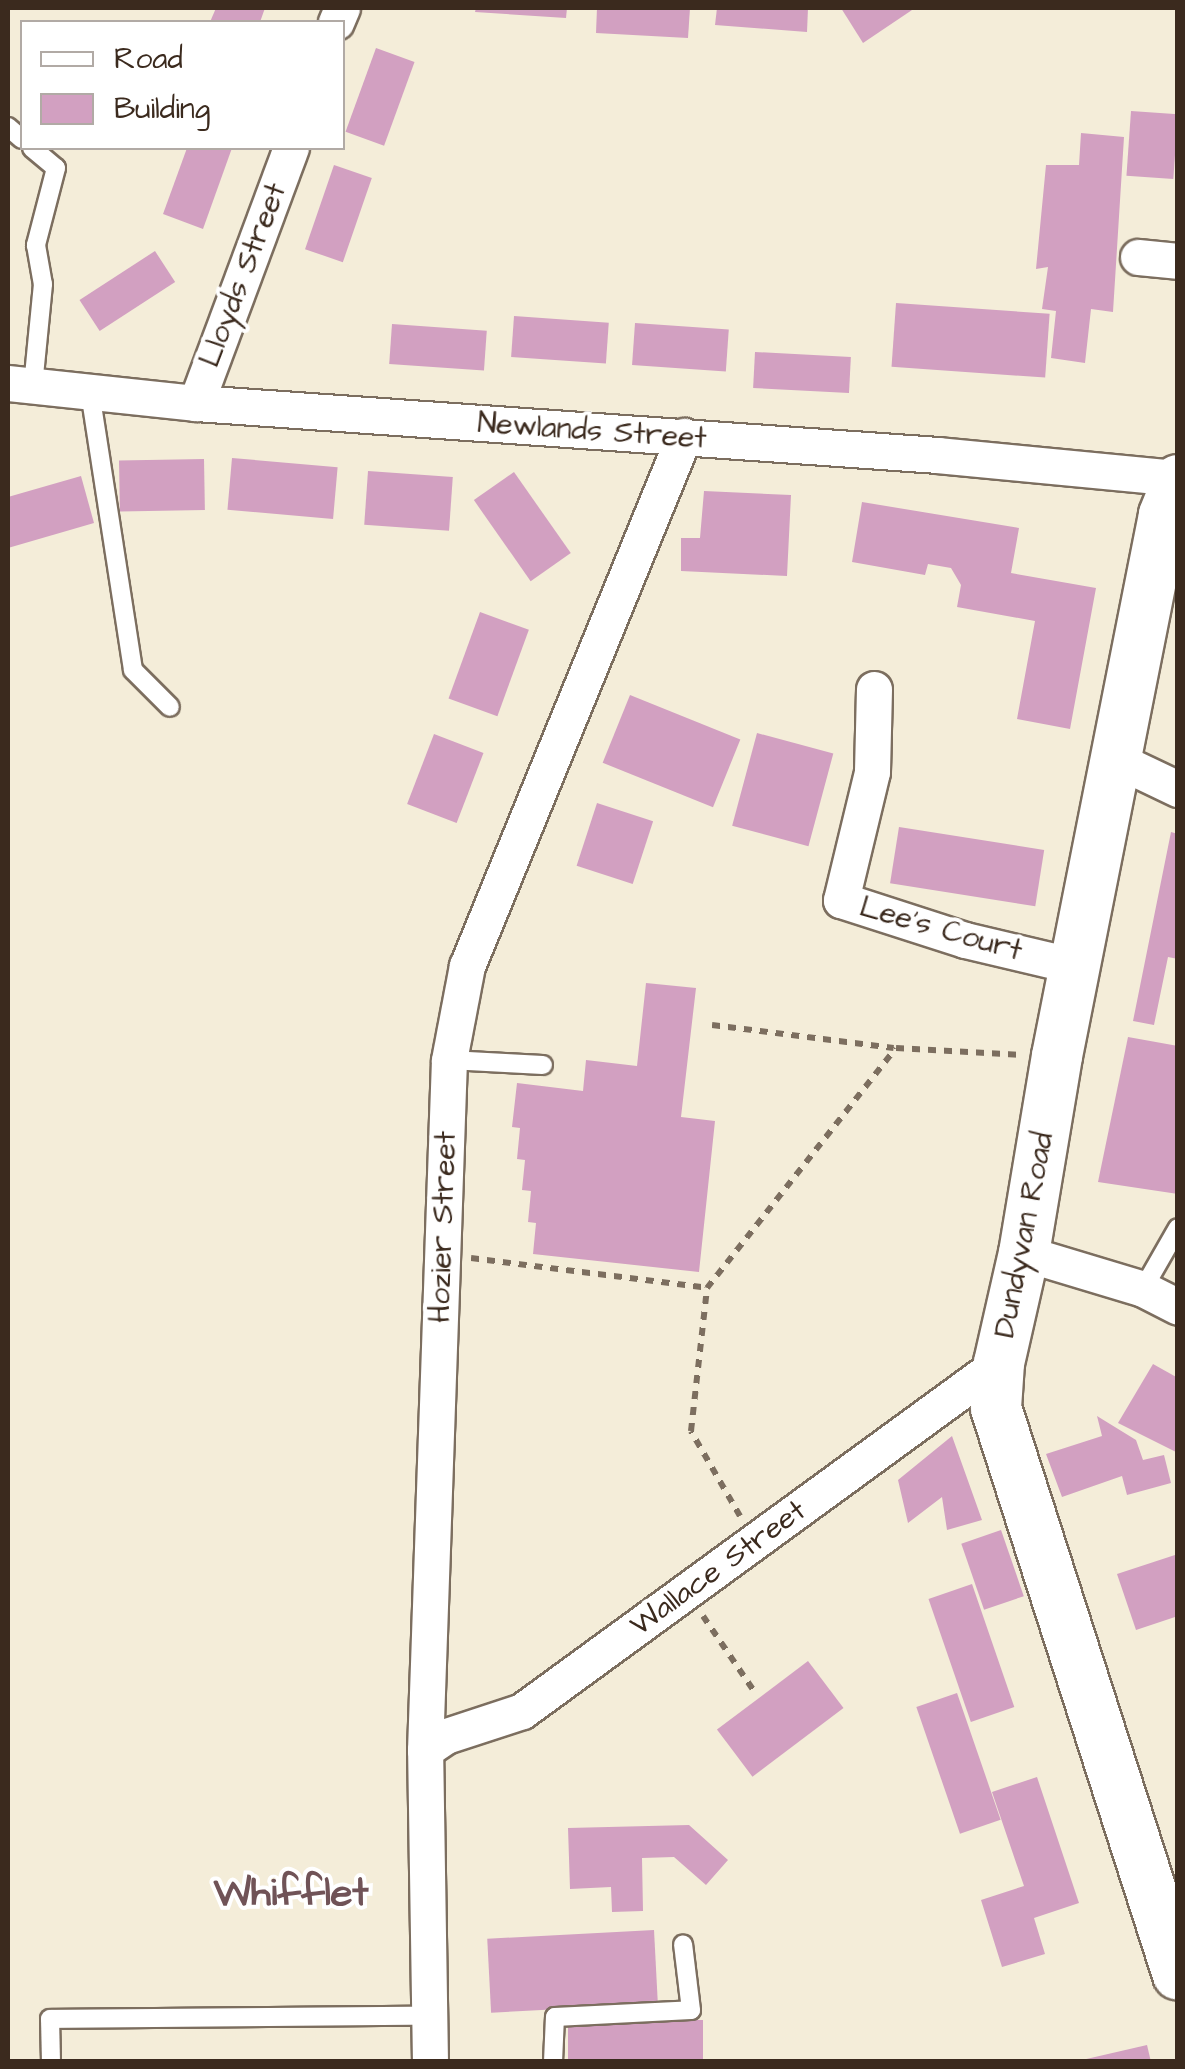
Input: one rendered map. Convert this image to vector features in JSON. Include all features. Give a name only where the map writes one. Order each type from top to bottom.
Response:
[{"type":"main road","name":"Dundyvan Road","points":[[1178,479],[1164,515],[1115,759],[1057,1056],[1024,1253],[999,1364],[996,1408],[1178,1975]]},
{"type":"street","name":"Lloyds Street","points":[[196,403],[290,150]]},
{"type":"street","points":[[1138,257],[1178,261]]},
{"type":"street","name":"Newlands Street","points":[[20,385],[196,403],[684,436],[1178,479]]},
{"type":"street","name":"Hozier Street","points":[[430,2062],[425,1750],[450,1060],[467,966],[684,436]]},
{"type":"street","name":"Lee's Court","points":[[874,689],[872,772],[841,900],[965,940],[1076,966]]},
{"type":"street","points":[[1115,759],[1178,790]]},
{"type":"street","points":[[1024,1253],[1143,1288],[1178,1308]]},
{"type":"street","name":"Wallace Street","points":[[425,1750],[446,1736],[522,1711],[999,1364]]},
{"type":"lane","points":[[20,385],[43,284],[36,245],[56,168],[34,150]]},
{"type":"lane","points":[[90,392],[134,670],[170,707]]},
{"type":"lane","points":[[450,1060],[544,1066]]},
{"type":"lane","points":[[1143,1288],[1178,1228]]},
{"type":"lane","points":[[553,2062],[555,2017],[691,2010],[683,1944]]},
{"type":"lane","points":[[51,2062],[50,2019],[430,2016]]},
{"type":"path","points":[[712,1025],[896,1048],[1057,1056]]},
{"type":"path","points":[[757,1539],[738,1515],[691,1432],[707,1288],[896,1048]]},
{"type":"path","points":[[440,1257],[707,1288]]},
{"type":"path","points":[[686,1592],[756,1694]]},
{"type":"building","points":[[216,8],[265,8],[261,20],[211,20]]},
{"type":"building","points":[[476,8],[567,8],[566,18],[475,12]]},
{"type":"building","points":[[597,8],[690,8],[688,38],[596,33]]},
{"type":"building","points":[[717,8],[808,8],[807,32],[715,25]]},
{"type":"building","points":[[841,8],[915,8],[863,43]]},
{"type":"building","points":[[376,48],[415,62],[384,146],[346,132]]},
{"type":"building","points":[[1131,111],[1178,114],[1173,179],[1126,176]]},
{"type":"building","points":[[1081,133],[1124,137],[1113,312],[1091,309],[1085,363],[1051,358],[1056,311],[1042,309],[1048,267],[1036,269],[1046,165],[1079,165]]},
{"type":"building","points":[[186,150],[231,150],[203,229],[163,214]]},
{"type":"building","points":[[334,165],[372,178],[343,262],[305,249]]},
{"type":"building","points":[[155,251],[175,282],[100,331],[80,300]]},
{"type":"building","points":[[896,303],[1050,314],[1045,378],[892,367]]},
{"type":"building","points":[[514,316],[609,323],[606,364],[511,357]]},
{"type":"building","points":[[635,323],[729,330],[726,371],[632,365]]},
{"type":"building","points":[[392,324],[487,331],[484,371],[389,364]]},
{"type":"building","points":[[755,352],[851,357],[849,393],[753,388]]},
{"type":"building","points":[[232,458],[338,467],[333,519],[227,510]]},
{"type":"building","points":[[204,459],[205,510],[120,511],[119,460]]},
{"type":"building","points":[[368,471],[453,477],[449,531],[364,525]]},
{"type":"building","points":[[514,472],[571,553],[531,581],[474,500]]},
{"type":"building","points":[[81,476],[94,523],[8,548],[8,497]]},
{"type":"building","points":[[704,491],[791,495],[787,576],[681,571],[681,538],[700,538]]},
{"type":"building","points":[[862,502],[1019,528],[1011,573],[1096,588],[1070,729],[1017,719],[1035,621],[957,607],[961,585],[951,568],[928,564],[925,575],[852,562]]},
{"type":"building","points":[[480,612],[529,630],[497,716],[449,698]]},
{"type":"building","points":[[630,695],[740,740],[713,807],[603,763]]},
{"type":"building","points":[[757,733],[833,753],[808,846],[732,826]]},
{"type":"building","points":[[434,734],[483,753],[457,823],[407,804]]},
{"type":"building","points":[[597,803],[653,821],[633,884],[577,866]]},
{"type":"building","points":[[899,827],[1044,850],[1035,906],[890,883]]},
{"type":"building","points":[[1171,832],[1178,834],[1178,959],[1168,957],[1154,1025],[1133,1021]]},
{"type":"building","points":[[646,983],[696,988],[681,1117],[715,1121],[699,1272],[533,1254],[536,1223],[528,1222],[531,1191],[522,1190],[525,1160],[517,1159],[520,1128],[512,1127],[517,1083],[583,1091],[586,1060],[637,1066]]},
{"type":"building","points":[[1128,1037],[1178,1046],[1178,1194],[1098,1182]]},
{"type":"building","points":[[1153,1364],[1178,1378],[1178,1453],[1118,1423]]},
{"type":"building","points":[[1097,1416],[1136,1440],[1143,1460],[1164,1455],[1171,1483],[1127,1495],[1122,1476],[1062,1497],[1046,1454],[1102,1436]]},
{"type":"building","points":[[952,1436],[982,1520],[947,1530],[942,1497],[908,1523],[898,1480]]},
{"type":"building","points":[[1001,1530],[1024,1596],[984,1610],[961,1544]]},
{"type":"building","points":[[1178,1554],[1178,1616],[1136,1630],[1117,1574]]},
{"type":"building","points":[[972,1584],[1014,1707],[971,1722],[929,1599]]},
{"type":"building","points":[[808,1661],[844,1708],[752,1777],[717,1730]]},
{"type":"building","points":[[957,1693],[1001,1820],[960,1834],[916,1707]]},
{"type":"building","points":[[1037,1777],[1079,1903],[1034,1918],[1045,1954],[1002,1967],[981,1900],[1024,1886],[992,1792]]},
{"type":"building","points":[[689,1825],[728,1860],[706,1885],[674,1857],[642,1858],[643,1911],[612,1912],[611,1887],[570,1889],[568,1828]]},
{"type":"building","points":[[654,1930],[658,2004],[491,2013],[487,1939]]},
{"type":"building","points":[[568,2020],[703,2020],[703,2062],[568,2062]]},
{"type":"building","points":[[1147,2045],[1151,2062],[1082,2062],[1082,2060]]},
{"type":"district","name":"Whifflet","points":[[291,1894]]}]
